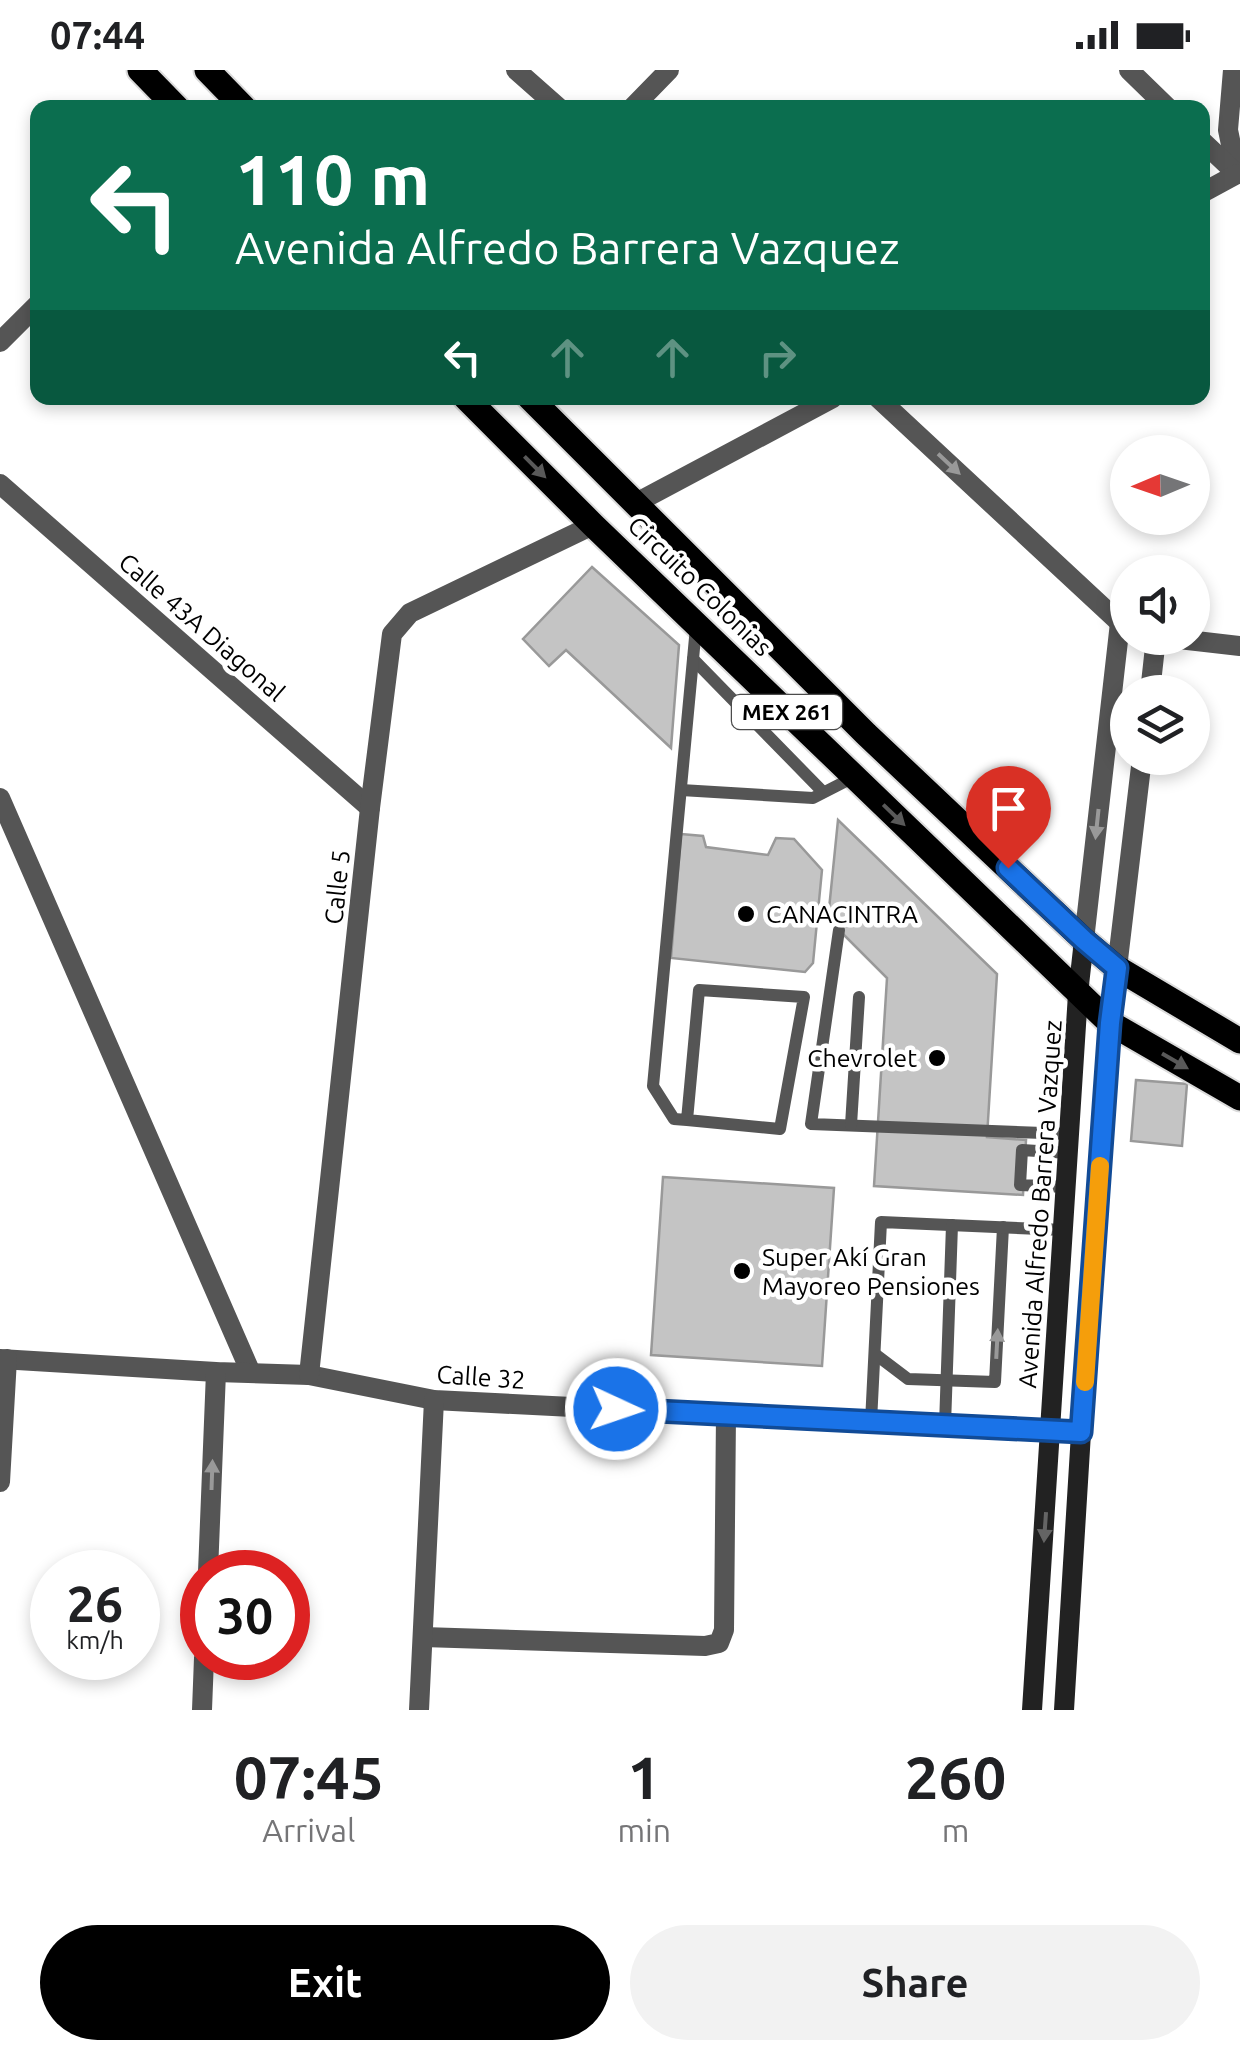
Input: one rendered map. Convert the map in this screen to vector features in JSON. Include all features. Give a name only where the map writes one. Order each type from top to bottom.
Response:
[{"type":"main road","points":[[140,70],[169,100]]},
{"type":"main road","points":[[208,70],[236,100]]},
{"type":"main road","name":"Circuito Colonias","points":[[473,405],[1110,1023]]},
{"type":"main road","name":"Circuito Colonias","points":[[537,405],[866,734],[1117,968]]},
{"type":"main road","name":"MEX 261","points":[[1117,968],[1240,1041]]},
{"type":"main road","name":"MEX 261","points":[[1110,1023],[1240,1098]]},
{"type":"street","points":[[516,70],[549,100]]},
{"type":"street","points":[[640,100],[669,70]]},
{"type":"street","points":[[1128,70],[1160,100]]},
{"type":"street","points":[[1233,70],[1228,130],[1238,175]]},
{"type":"street","points":[[1210,149],[1238,175]]},
{"type":"street","points":[[1210,189],[1238,175]]},
{"type":"street","points":[[0,342],[30,312]]},
{"type":"street","points":[[634,504],[820,405]]},
{"type":"street","points":[[886,405],[1110,611]]},
{"type":"street","name":"Calle 43A Diagonal","points":[[0,484],[370,808]]},
{"type":"street","name":"Calle 5","points":[[309,1375],[392,634],[410,613],[593,524]]},
{"type":"street","points":[[1210,643],[1240,646]]},
{"type":"street","points":[[1084,940],[1120,655]]},
{"type":"street","points":[[1064,1710],[1110,1023],[1140,775]]},
{"type":"street","points":[[0,798],[251,1373]]},
{"type":"street","name":"Avenida Alfredo Barrera Vazquez","points":[[1032,1710],[1084,940]]},
{"type":"street","points":[[0,1482],[4,1359]]},
{"type":"street","name":"Calle 32","points":[[4,1359],[309,1375],[434,1400],[1081,1432]]},
{"type":"street","points":[[209,1550],[216,1372]]},
{"type":"street","points":[[420,1710],[434,1400]]},
{"type":"street","points":[[424,1637],[719,1644],[724,1630],[726,1414]]},
{"type":"street","points":[[202,1710],[203,1680]]},
{"type":"lane","points":[[686,1120],[699,990],[804,998],[780,1129],[674,1119],[653,1086],[696,624]]},
{"type":"lane","points":[[693,658],[823,792]]},
{"type":"lane","points":[[681,790],[813,798],[854,777]]},
{"type":"lane","points":[[840,930],[811,1124],[1069,1143]]},
{"type":"lane","points":[[851,1126],[860,997]]},
{"type":"lane","points":[[1066,1187],[1020,1185],[1022,1150],[1069,1143]]},
{"type":"lane","points":[[872,1422],[881,1222],[1064,1230]]},
{"type":"lane","points":[[944,1425],[952,1225]]},
{"type":"lane","points":[[875,1354],[908,1379],[995,1382],[1003,1228]]},
{"type":"building","points":[[592,567],[679,645],[671,748],[566,650],[549,666],[523,639]]},
{"type":"building","name":"Chevrolet","points":[[838,820],[997,974],[987,1137],[1026,1140],[1023,1195],[874,1186],[887,978],[828,919]]},
{"type":"building","name":"CANACINTRA","points":[[681,834],[703,836],[706,847],[768,855],[776,838],[794,839],[822,870],[813,963],[805,972],[671,958]]},
{"type":"building","points":[[1136,1080],[1187,1084],[1182,1146],[1131,1141]]},
{"type":"building","name":"Super Akí Gran Mayoreo Pensiones","points":[[663,1177],[834,1188],[822,1366],[651,1355]]},
{"type":"slow traffic","points":[[1085,1382],[1100,1166]]},
{"type":"place","name":"CANACINTRA","points":[[746,914]]},
{"type":"place","name":"Chevrolet","points":[[937,1058]]},
{"type":"place","name":"Super Akí Gran Mayoreo Pensiones","points":[[742,1271]]},
{"type":"route","points":[[616,1409],[1081,1432],[1117,968],[1008,868]]}]
